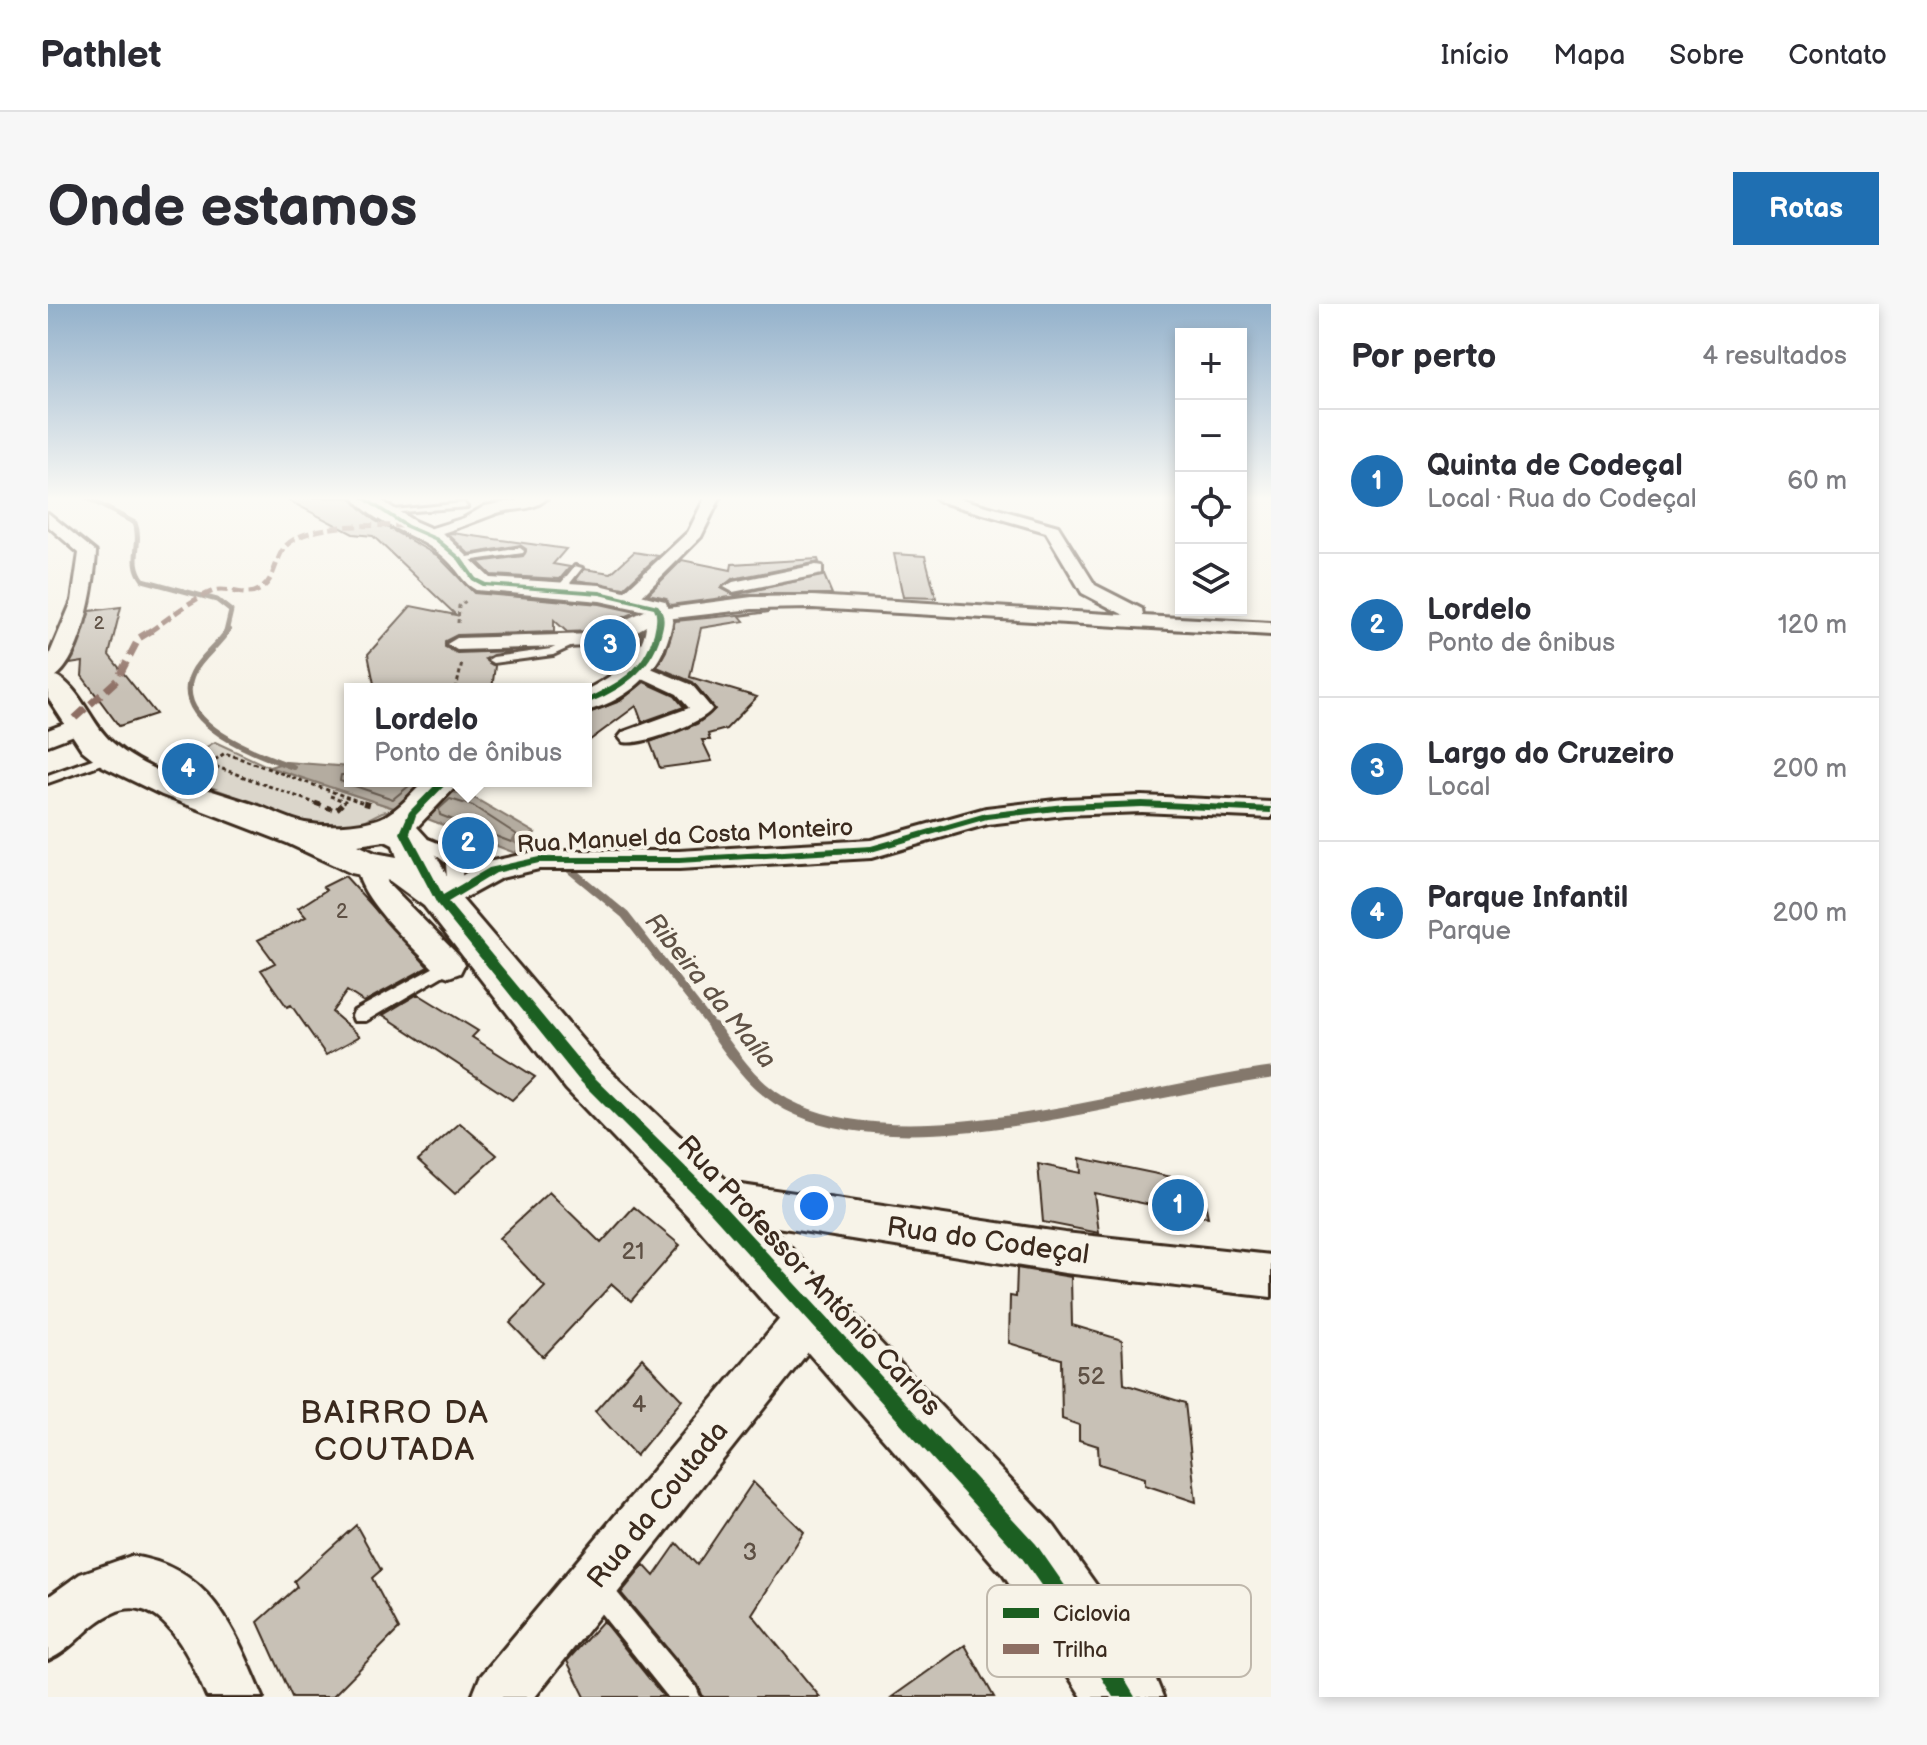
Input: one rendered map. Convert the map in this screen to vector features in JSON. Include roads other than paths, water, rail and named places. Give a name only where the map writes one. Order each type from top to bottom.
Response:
[{"type":"main road","points":[[463,563],[474,579],[485,585],[630,597],[660,613],[655,648],[641,670],[592,699]]},
{"type":"main road","points":[[48,682],[82,724],[88,739],[109,757]]},
{"type":"main road","name":"Rua Professor António Carlos","points":[[109,757],[197,795],[301,834],[385,837],[409,874],[441,901],[519,1001],[583,1075],[707,1198],[813,1312],[1029,1551],[1053,1585]]},
{"type":"main road","points":[[385,837],[438,787]]},
{"type":"main road","name":"Rua Professor António Carlos","points":[[1113,1677],[1125,1697]]},
{"type":"street","points":[[48,674],[74,627],[87,586],[88,563]]},
{"type":"street","points":[[630,597],[665,563]]},
{"type":"street","points":[[1072,563],[1088,589],[1143,619]]},
{"type":"street","points":[[707,609],[717,595],[731,588],[816,570]]},
{"type":"street","points":[[457,644],[580,641],[616,634],[660,613],[752,603],[823,602],[1271,629]]},
{"type":"street","points":[[631,737],[693,716],[701,709],[696,699],[672,683],[641,670]]},
{"type":"street","points":[[48,738],[82,724]]},
{"type":"street","name":"Rua Manuel da Costa Monteiro","points":[[441,901],[493,870],[521,862],[695,860],[871,849],[986,816],[1064,807],[1142,804],[1271,810]]},
{"type":"street","points":[[385,837],[371,879],[378,891],[449,965]]},
{"type":"street","name":"Rua do Codeçal","points":[[707,1198],[1065,1253],[1271,1276]]},
{"type":"street","name":"Rua da Coutada","points":[[500,1697],[813,1312]]},
{"type":"street","points":[[48,1633],[106,1588],[131,1581],[156,1585],[178,1600],[198,1623],[235,1697]]},
{"type":"lane","points":[[560,590],[578,568]]},
{"type":"lane","points":[[493,660],[549,653],[580,641]]},
{"type":"lane","points":[[48,779],[109,757]]},
{"type":"lane","points":[[360,1016],[449,965]]},
{"type":"lane","points":[[594,1585],[686,1697]]},
{"type":"water","points":[[286,762],[344,767],[344,787],[420,787],[397,809],[269,767]]},
{"type":"water","points":[[446,790],[476,799],[535,833],[515,853],[420,816]]},
{"type":"waterway","name":"Ribeira da Maíla","points":[[137,563],[143,580],[217,600],[231,611],[226,632]]},
{"type":"waterway","name":"Ribeira da Maíla","points":[[228,630],[193,673],[189,691],[193,707],[205,722],[221,734],[293,767]]},
{"type":"waterway","name":"Ribeira da Maíla","points":[[516,840],[550,856]]},
{"type":"waterway","name":"Ribeira da Maíla","points":[[562,863],[625,915],[714,1029]]},
{"type":"waterway","name":"Ribeira da Maíla","points":[[713,1027],[740,1064],[760,1085],[784,1103],[847,1124],[904,1129],[1031,1118],[1271,1073]]},
{"type":"place","name":"Largo do Cruzeiro","points":[[610,645]]},
{"type":"place","name":"Parque Infantil","points":[[188,769]]},
{"type":"place","name":"Lordelo","points":[[468,843]]},
{"type":"place","name":"Quinta de Codeçal","points":[[1178,1205]]},
{"type":"district","name":"BAIRRO DA COUTADA","points":[[395,1432]]}]
